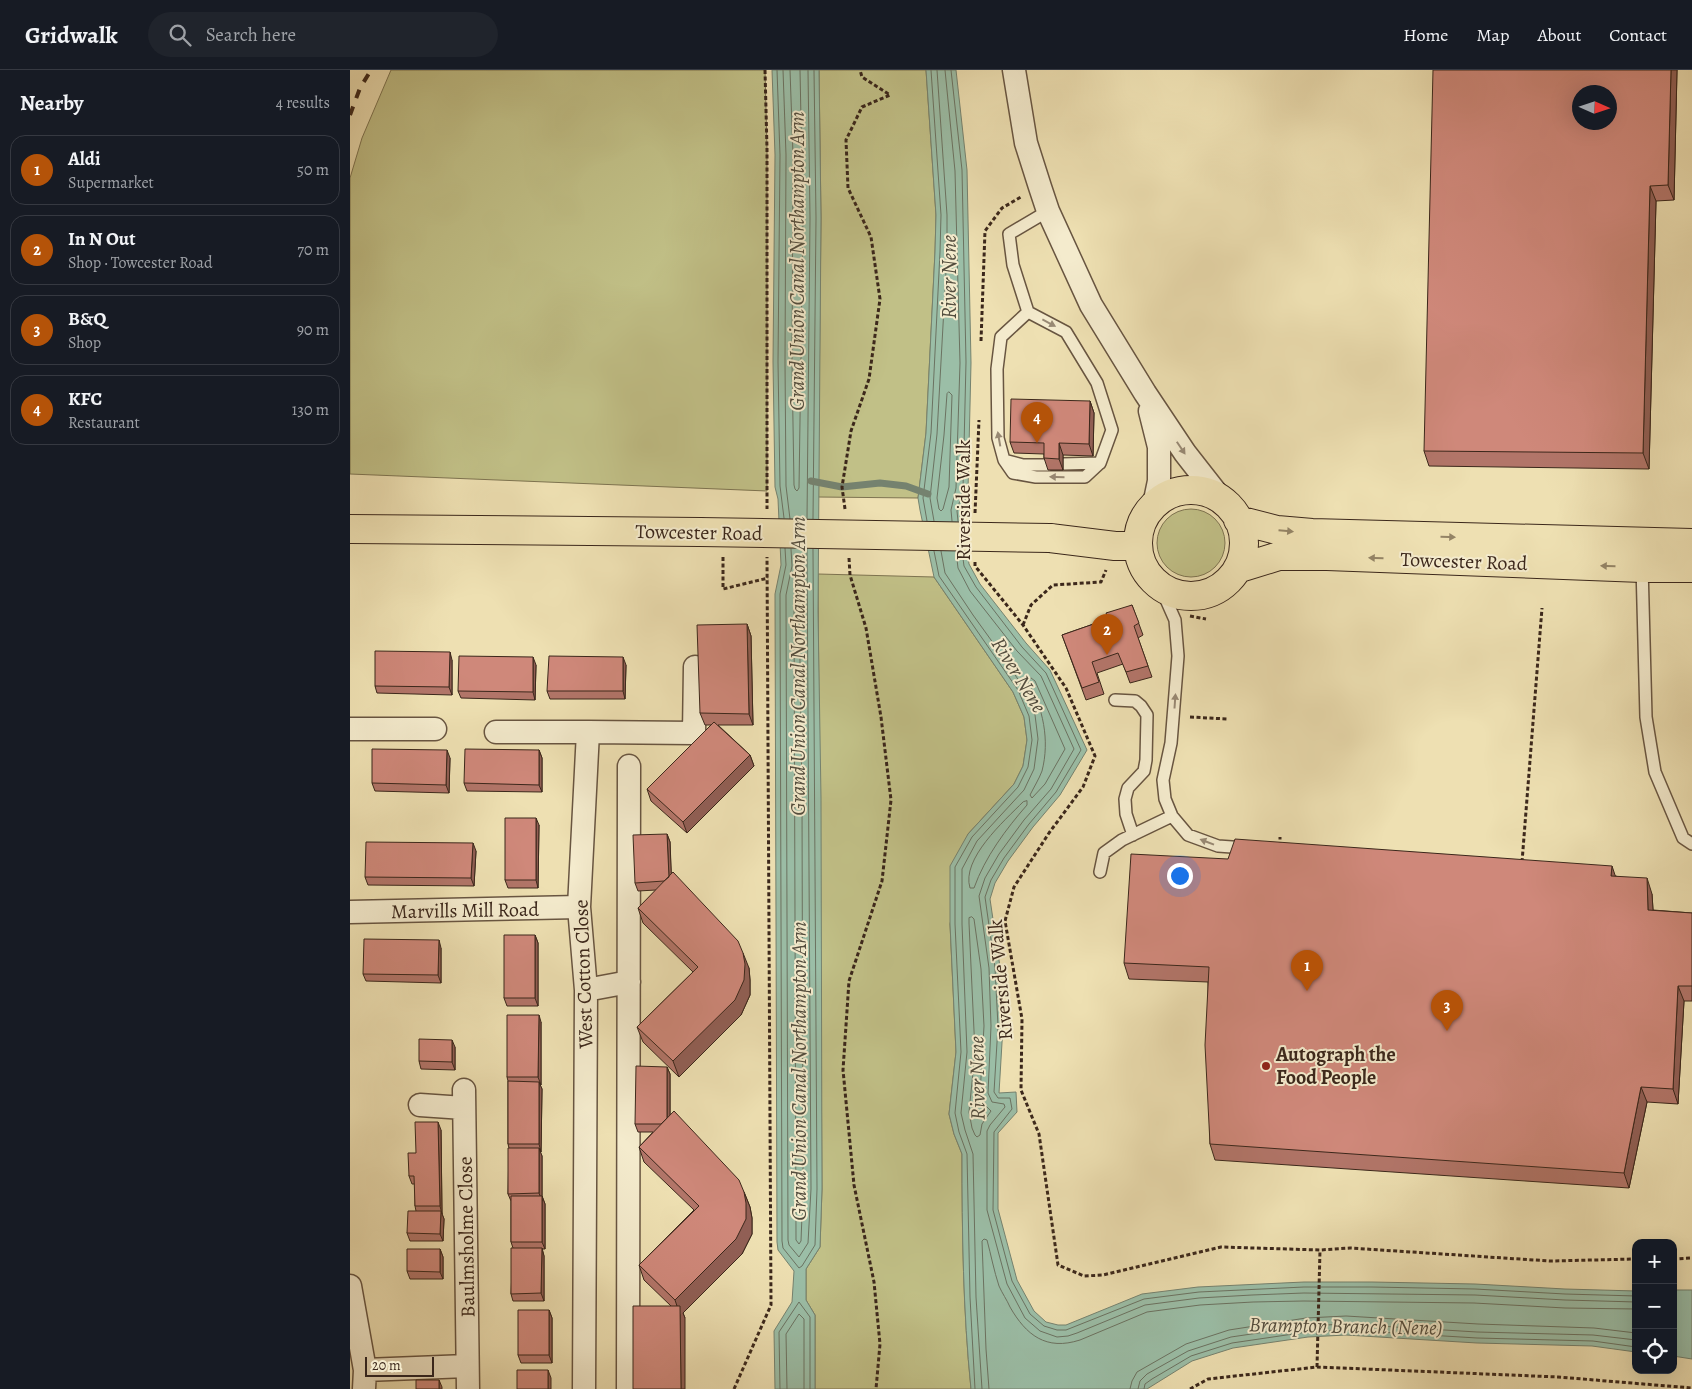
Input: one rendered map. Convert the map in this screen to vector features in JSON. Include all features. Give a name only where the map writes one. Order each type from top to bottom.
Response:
[{"type":"main road","points":[[1191,490],[1211,494],[1221,499],[1234,512],[1243,531],[1242,557],[1230,580],[1210,592],[1198,596],[1188,596],[1172,593],[1151,578],[1141,561],[1126,546],[1139,531],[1145,516],[1154,505],[1171,494],[1191,490]]},
{"type":"main road","name":"Towcester Road","points":[[1238,520],[1277,530],[1643,555],[1692,568]]},
{"type":"main road","name":"Towcester Road","points":[[350,529],[712,532],[1050,538],[1126,546]]},
{"type":"main road","name":"Towcester Road","points":[[1237,569],[1279,556],[1643,555],[1692,543]]},
{"type":"street","points":[[1014,70],[1026,143],[1048,212],[1091,305],[1145,393],[1185,453],[1221,499]]},
{"type":"street","points":[[1145,393],[1159,447],[1159,481],[1154,505]]},
{"type":"street","points":[[496,732],[694,734],[695,667]]},
{"type":"street","points":[[350,729],[435,730]]},
{"type":"street","name":"West Cotton Close","points":[[584,1389],[586,990],[580,907],[588,732]]},
{"type":"street","points":[[628,1389],[629,766]]},
{"type":"street","name":"Marvills Mill Road","points":[[350,912],[580,907]]},
{"type":"street","points":[[586,990],[629,982]]},
{"type":"street","name":"Baulmsholme Close","points":[[420,1105],[464,1099],[468,1389]]},
{"type":"street","points":[[350,1286],[365,1380],[467,1366]]},
{"type":"lane","points":[[1028,312],[1001,337],[997,369],[998,438],[1004,460],[1013,473],[1036,477],[1085,477],[1100,464],[1112,430],[1097,383],[1066,332],[1028,312],[1013,265],[1009,234],[1048,212]]},
{"type":"lane","points":[[1004,460],[1023,465],[1048,464]]},
{"type":"lane","points":[[1063,464],[1100,464]]},
{"type":"lane","points":[[1643,555],[1646,717],[1655,772],[1683,838],[1692,844]]},
{"type":"lane","points":[[1160,586],[1174,620],[1178,656],[1171,743],[1163,780],[1165,799],[1172,816],[1188,835],[1218,846],[1255,849]]},
{"type":"lane","points":[[1115,700],[1135,701],[1147,715],[1144,771],[1128,788],[1125,799],[1126,814],[1133,835]]},
{"type":"lane","points":[[1100,872],[1104,853],[1122,840],[1172,816]]},
{"type":"path","points":[[765,70],[767,149],[767,510]]},
{"type":"path","points":[[846,511],[842,487],[851,431],[869,379],[880,299],[871,237],[848,188],[846,140],[862,107],[890,95],[862,77],[860,70]]},
{"type":"path","points":[[981,344],[985,231],[1002,208],[1028,194]]},
{"type":"path","name":"Riverside Walk","points":[[975,519],[979,418]]},
{"type":"path","points":[[712,532],[723,588],[768,578]]},
{"type":"path","points":[[1023,625],[1032,605],[1053,585],[1101,582],[1126,546]]},
{"type":"path","points":[[734,1389],[771,1304],[767,549]]},
{"type":"path","points":[[849,557],[850,575],[866,628],[880,708],[891,800],[882,881],[849,981],[843,1070],[854,1185],[874,1282],[880,1344],[876,1389]]},
{"type":"path","name":"Riverside Walk","points":[[975,557],[975,566],[1023,625],[1066,688],[1094,756],[1083,787],[1048,833],[1014,887],[1005,921],[1022,1018],[1020,1090],[1039,1134],[1058,1265],[1084,1276],[1103,1275],[1221,1247],[1320,1250]]},
{"type":"path","points":[[1522,863],[1542,608]]},
{"type":"path","points":[[1279,849],[1280,837]]},
{"type":"path","points":[[1317,1367],[1320,1250],[1350,1248],[1550,1261],[1632,1259]]},
{"type":"path","points":[[1677,1258],[1692,1258]]},
{"type":"path","points":[[1190,1389],[1208,1379],[1317,1367],[1558,1377],[1692,1388]]},
{"type":"shaded area","points":[[391,70],[765,70],[767,149],[767,491],[350,474],[350,178],[362,138]]},
{"type":"shaded area","points":[[819,70],[926,70],[936,215],[926,433],[918,498],[818,497],[821,218]]},
{"type":"shaded area","points":[[1191,509],[1204,512],[1215,519],[1222,530],[1225,543],[1222,556],[1215,567],[1204,574],[1191,577],[1178,574],[1167,567],[1160,556],[1157,543],[1160,530],[1167,519],[1178,512]]},
{"type":"shaded area","points":[[818,574],[934,577],[1013,692],[1024,717],[1027,740],[1023,766],[1014,784],[968,834],[950,924],[956,1052],[949,1114],[962,1154],[966,1330],[971,1389],[815,1389],[815,1315],[806,1300],[806,1269],[820,1247],[822,1189]]},
{"type":"water","name":"Grand Union Canal Northampton Arm","points":[[772,70],[819,70],[821,218],[818,611],[821,798],[822,1189],[820,1247],[806,1269],[806,1300],[815,1315],[815,1389],[775,1389],[774,1331],[792,1302],[794,1271],[778,1250],[777,1242],[775,594],[781,565],[778,499],[775,487],[773,362],[775,155]]},
{"type":"water","points":[[926,70],[956,70],[967,170],[971,363],[968,490],[962,511],[969,564],[980,584],[1026,643],[1050,670],[1087,750],[1060,795],[1008,861],[995,883],[990,899],[1000,967],[1003,1026],[999,1093],[1016,1092],[1017,1112],[998,1133],[998,1209],[1017,1280],[1034,1311],[1046,1322],[1066,1325],[1142,1294],[1198,1287],[1304,1282],[1475,1284],[1632,1291],[1632,1351],[1592,1346],[1477,1343],[1346,1335],[1308,1337],[1233,1348],[1192,1361],[1147,1389],[971,1389],[966,1330],[962,1154],[949,1114],[956,1052],[950,924],[950,866],[968,834],[1014,784],[1023,766],[1027,740],[1024,717],[1013,692],[934,577],[920,510],[918,498],[926,433],[936,215]]},
{"type":"water","points":[[1677,1290],[1692,1290],[1692,1359],[1677,1357]]},
{"type":"building","points":[[1433,70],[1671,70],[1668,185],[1650,186],[1643,453],[1424,451]]},
{"type":"building","points":[[1011,399],[1090,401],[1089,444],[1059,443],[1059,459],[1044,458],[1044,443],[1010,442]]},
{"type":"building","points":[[1132,605],[1139,623],[1134,626],[1148,666],[1126,672],[1118,653],[1092,662],[1099,682],[1082,688],[1062,635],[1108,619],[1106,613]]},
{"type":"building","points":[[747,624],[749,714],[700,713],[697,625]]},
{"type":"building","points":[[375,651],[450,652],[449,687],[375,686]]},
{"type":"building","points":[[459,656],[533,657],[533,692],[458,691]]},
{"type":"building","points":[[549,656],[623,657],[623,691],[547,691]]},
{"type":"building","points":[[714,722],[750,755],[683,822],[647,789]]},
{"type":"building","points":[[372,749],[447,750],[446,785],[372,783]]},
{"type":"building","points":[[465,749],[539,750],[539,785],[464,783]]},
{"type":"building","points":[[505,818],[536,818],[536,880],[505,880]]},
{"type":"building","points":[[667,834],[669,877],[664,881],[635,883],[633,835]]},
{"type":"building","points":[[1235,839],[1612,866],[1611,876],[1647,878],[1648,910],[1692,913],[1692,986],[1678,986],[1673,1089],[1641,1087],[1624,1173],[1210,1144],[1205,1045],[1209,967],[1124,963],[1131,854],[1228,859]]},
{"type":"building","points":[[366,842],[473,843],[471,878],[365,877]]},
{"type":"building","points":[[673,872],[738,941],[745,964],[744,980],[735,1000],[673,1061],[637,1027],[698,967],[638,908]]},
{"type":"building","points":[[504,935],[535,935],[535,998],[504,998]]},
{"type":"building","points":[[364,939],[439,940],[438,975],[363,974]]},
{"type":"building","points":[[507,1015],[539,1015],[538,1077],[507,1077]]},
{"type":"building","points":[[419,1039],[452,1040],[452,1062],[419,1061]]},
{"type":"building","points":[[636,1066],[667,1067],[667,1118],[661,1124],[635,1124]]},
{"type":"building","points":[[508,1081],[539,1082],[539,1144],[508,1144]]},
{"type":"building","points":[[674,1111],[739,1180],[746,1203],[746,1219],[736,1239],[675,1300],[639,1265],[699,1206],[639,1147]]},
{"type":"building","points":[[415,1122],[438,1122],[440,1206],[415,1206],[414,1176],[409,1176],[408,1153],[416,1153]]},
{"type":"building","points":[[508,1148],[539,1148],[539,1193],[508,1194]]},
{"type":"building","points":[[511,1196],[542,1196],[542,1242],[511,1242]]},
{"type":"building","points":[[408,1211],[441,1211],[440,1234],[407,1233]]},
{"type":"building","points":[[511,1248],[542,1248],[541,1293],[511,1294]]},
{"type":"building","points":[[407,1249],[440,1249],[440,1272],[407,1271]]},
{"type":"building","points":[[633,1306],[680,1306],[681,1389],[633,1389]]},
{"type":"building","points":[[518,1310],[549,1310],[549,1355],[518,1355]]},
{"type":"building","points":[[517,1370],[548,1370],[548,1389],[517,1389]]},
{"type":"building","points":[[416,1380],[439,1380],[439,1389],[416,1389]]},
{"type":"waterway","points":[[811,481],[842,487],[880,483],[906,486],[928,494]]},
{"type":"railway","points":[[350,115],[360,88],[371,70]]},
{"type":"place","name":"KFC","points":[[1037,443]]},
{"type":"place","name":"In N Out","points":[[1107,655]]},
{"type":"place","name":"Aldi","points":[[1307,991]]},
{"type":"place","name":"B&Q","points":[[1447,1031]]},
{"type":"place","name":"Autograph the Food People","points":[[1266,1066]]},
{"type":"water label","name":"River Nene","points":[[949,277]]},
{"type":"water label","name":"River Nene","points":[[1019,675]]},
{"type":"water label","name":"River Nene","points":[[977,1078]]},
{"type":"water label","name":"Brampton Branch (Nene)","points":[[1346,1326]]}]
